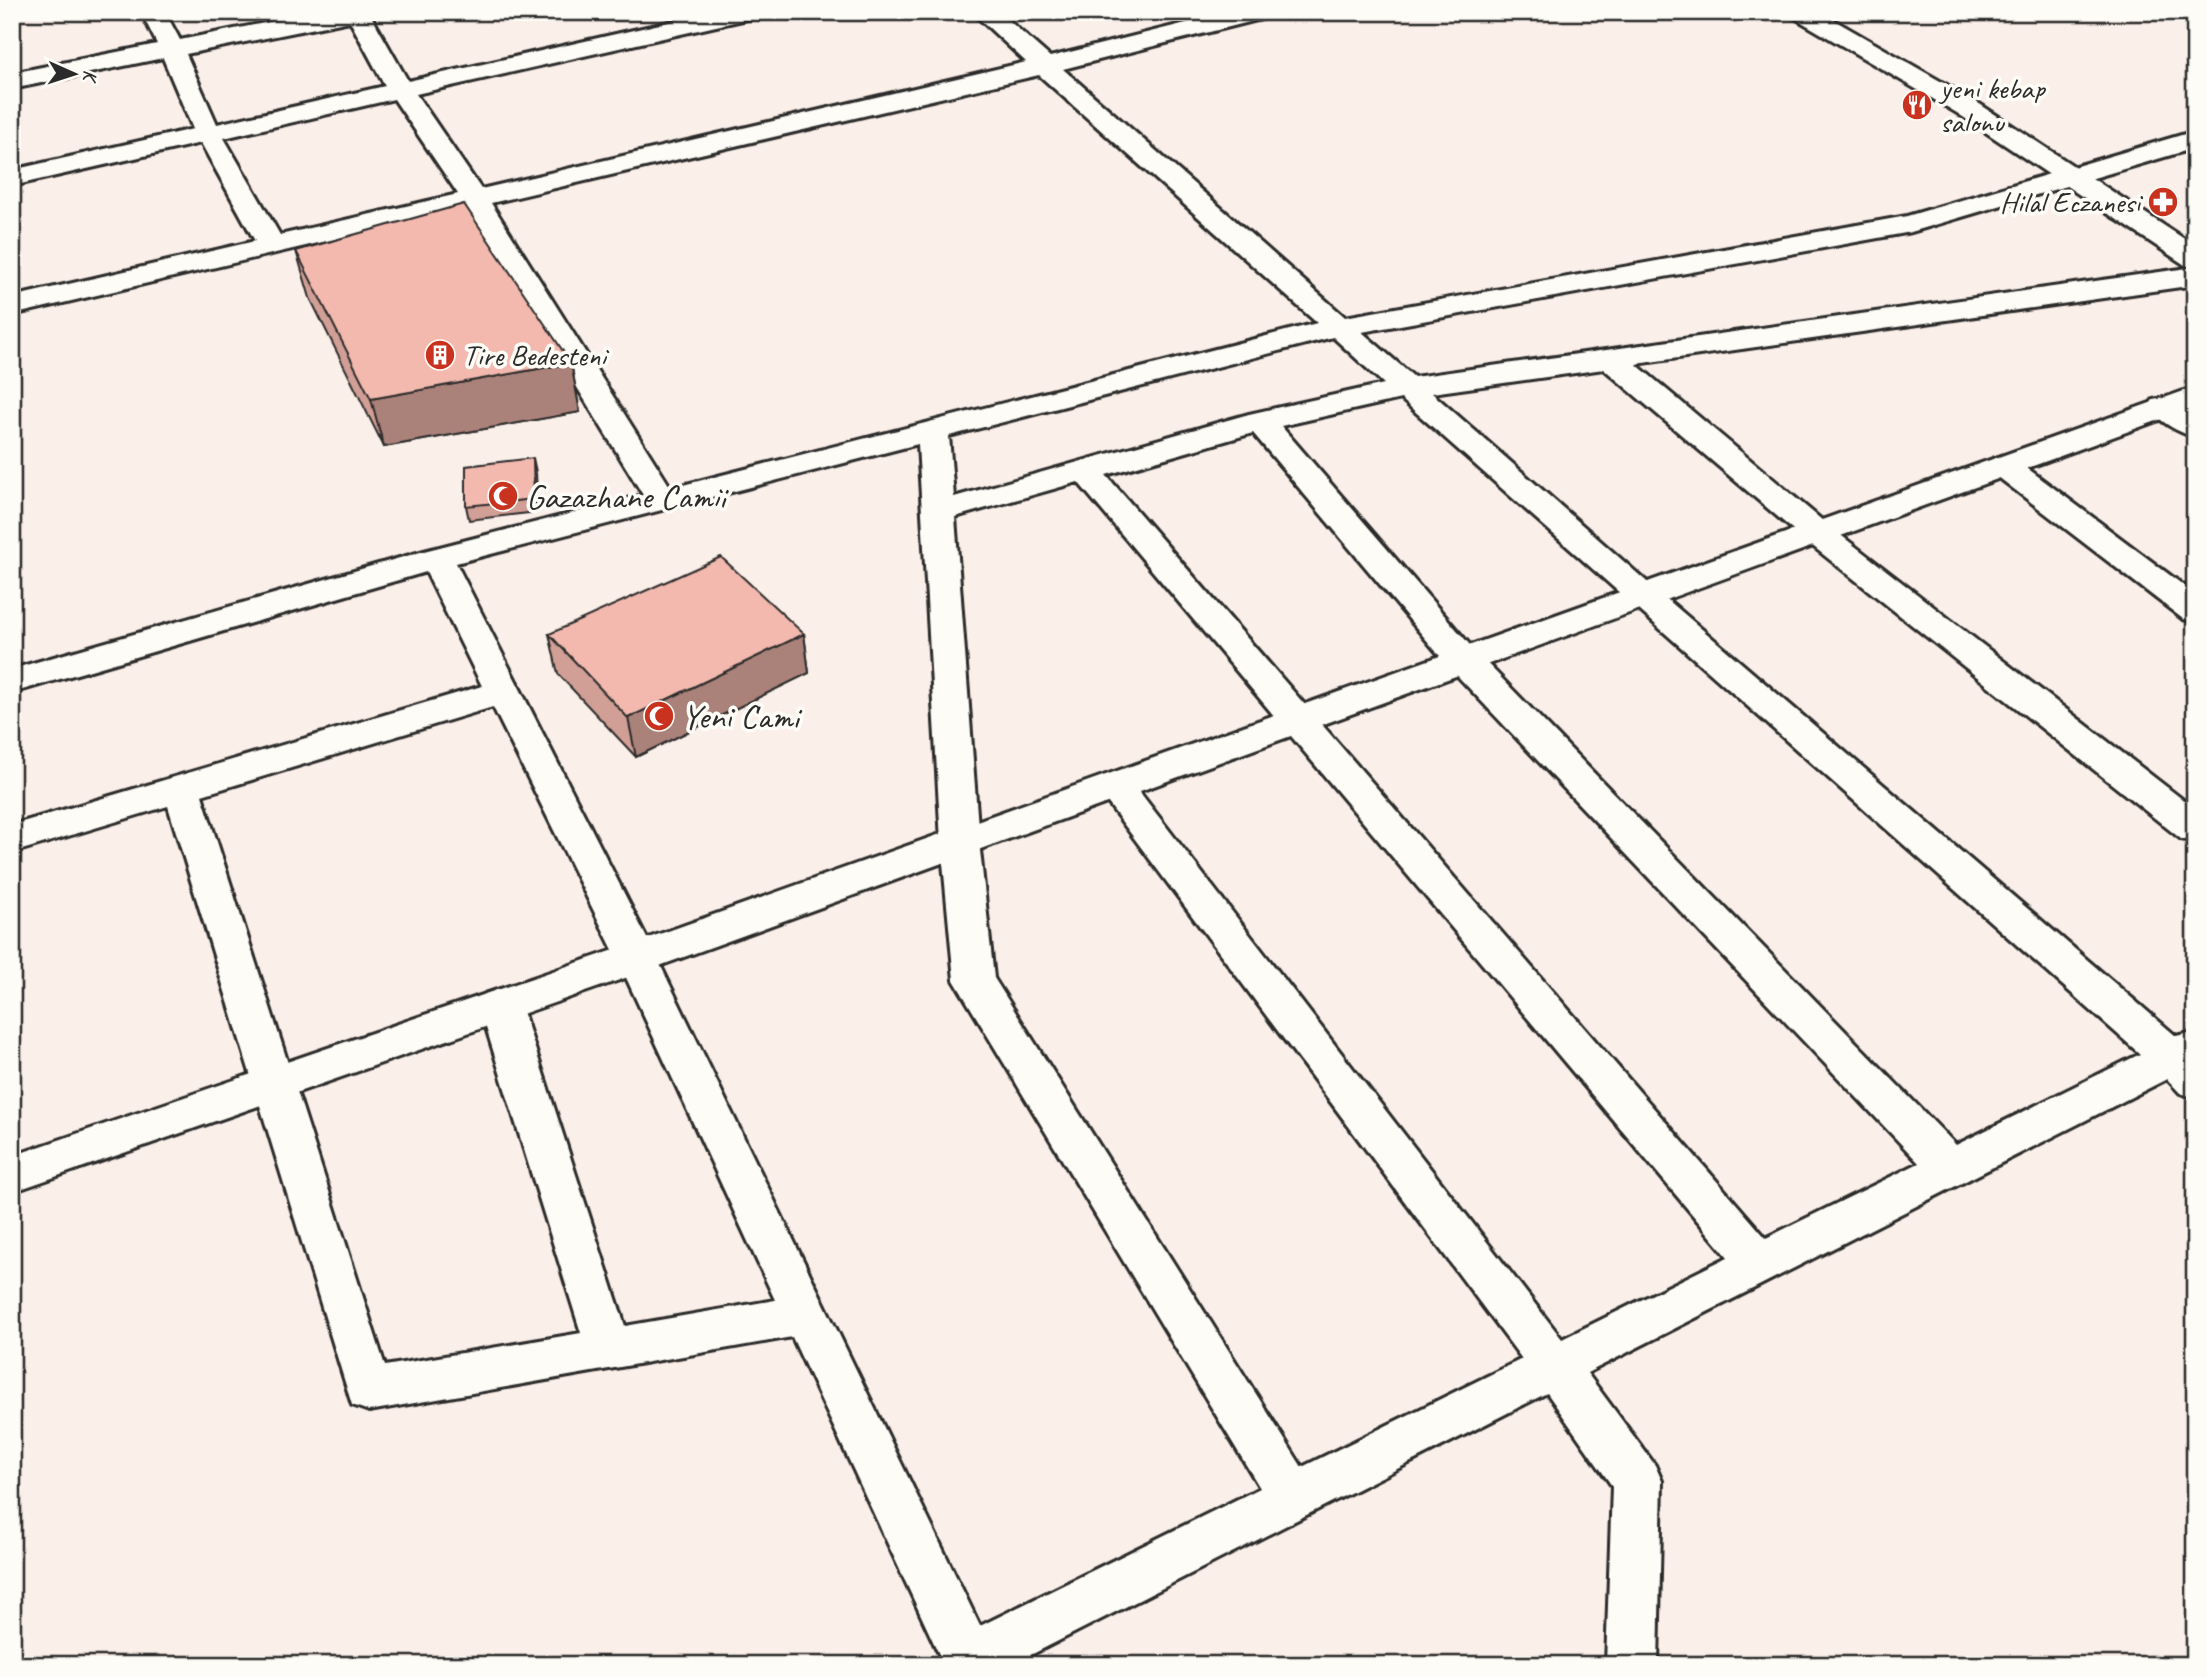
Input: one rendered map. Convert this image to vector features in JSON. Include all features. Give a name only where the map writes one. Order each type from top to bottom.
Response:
[{"type":"street","points":[[153,12],[208,133],[272,245]]},
{"type":"street","points":[[12,81],[357,12],[400,89],[474,198],[661,498]]},
{"type":"street","points":[[12,178],[747,12]]},
{"type":"street","points":[[436,558],[637,958],[970,1661],[1292,1496],[1951,1168],[2187,1061],[1642,596],[1411,387],[1338,327],[984,12]]},
{"type":"street","points":[[12,306],[1260,12]]},
{"type":"street","points":[[1802,12],[1966,107],[2195,259]]},
{"type":"street","points":[[12,681],[436,558],[661,498],[1338,327],[1911,224],[2195,139]]},
{"type":"street","points":[[938,512],[1260,421],[1411,387],[2195,276]]},
{"type":"street","points":[[1612,360],[1816,533],[2195,829]]},
{"type":"street","points":[[12,1174],[637,958],[2179,401],[2195,428]]},
{"type":"street","points":[[1260,421],[1463,660],[1951,1168]]},
{"type":"street","points":[[933,429],[960,841],[974,980],[1292,1496]]},
{"type":"street","points":[[2004,466],[2195,611]]},
{"type":"street","points":[[1085,470],[1760,1263]]},
{"type":"street","points":[[12,839],[503,692]]},
{"type":"street","points":[[1115,786],[1555,1366],[1637,1481],[1632,1665]]},
{"type":"street","points":[[181,788],[369,1390],[806,1315]]},
{"type":"street","points":[[500,1005],[609,1348]]},
{"type":"building","name":"Tire Bedesteni","points":[[464,204],[571,363],[371,399],[296,251]]},
{"type":"building","name":"Gazazhane Camii","points":[[533,458],[534,499],[466,506],[466,466]]},
{"type":"building","points":[[721,557],[804,634],[628,718],[549,634]]},
{"type":"place","name":"yeni kebap salonu","points":[[1917,105]]},
{"type":"place","name":"Hilal Eczanesi","points":[[2163,202]]},
{"type":"place","name":"Tire Bedesteni","points":[[440,355]]},
{"type":"place","name":"Gazazhane Camii","points":[[503,496]]},
{"type":"place","name":"Yeni Cami","points":[[659,716]]}]
